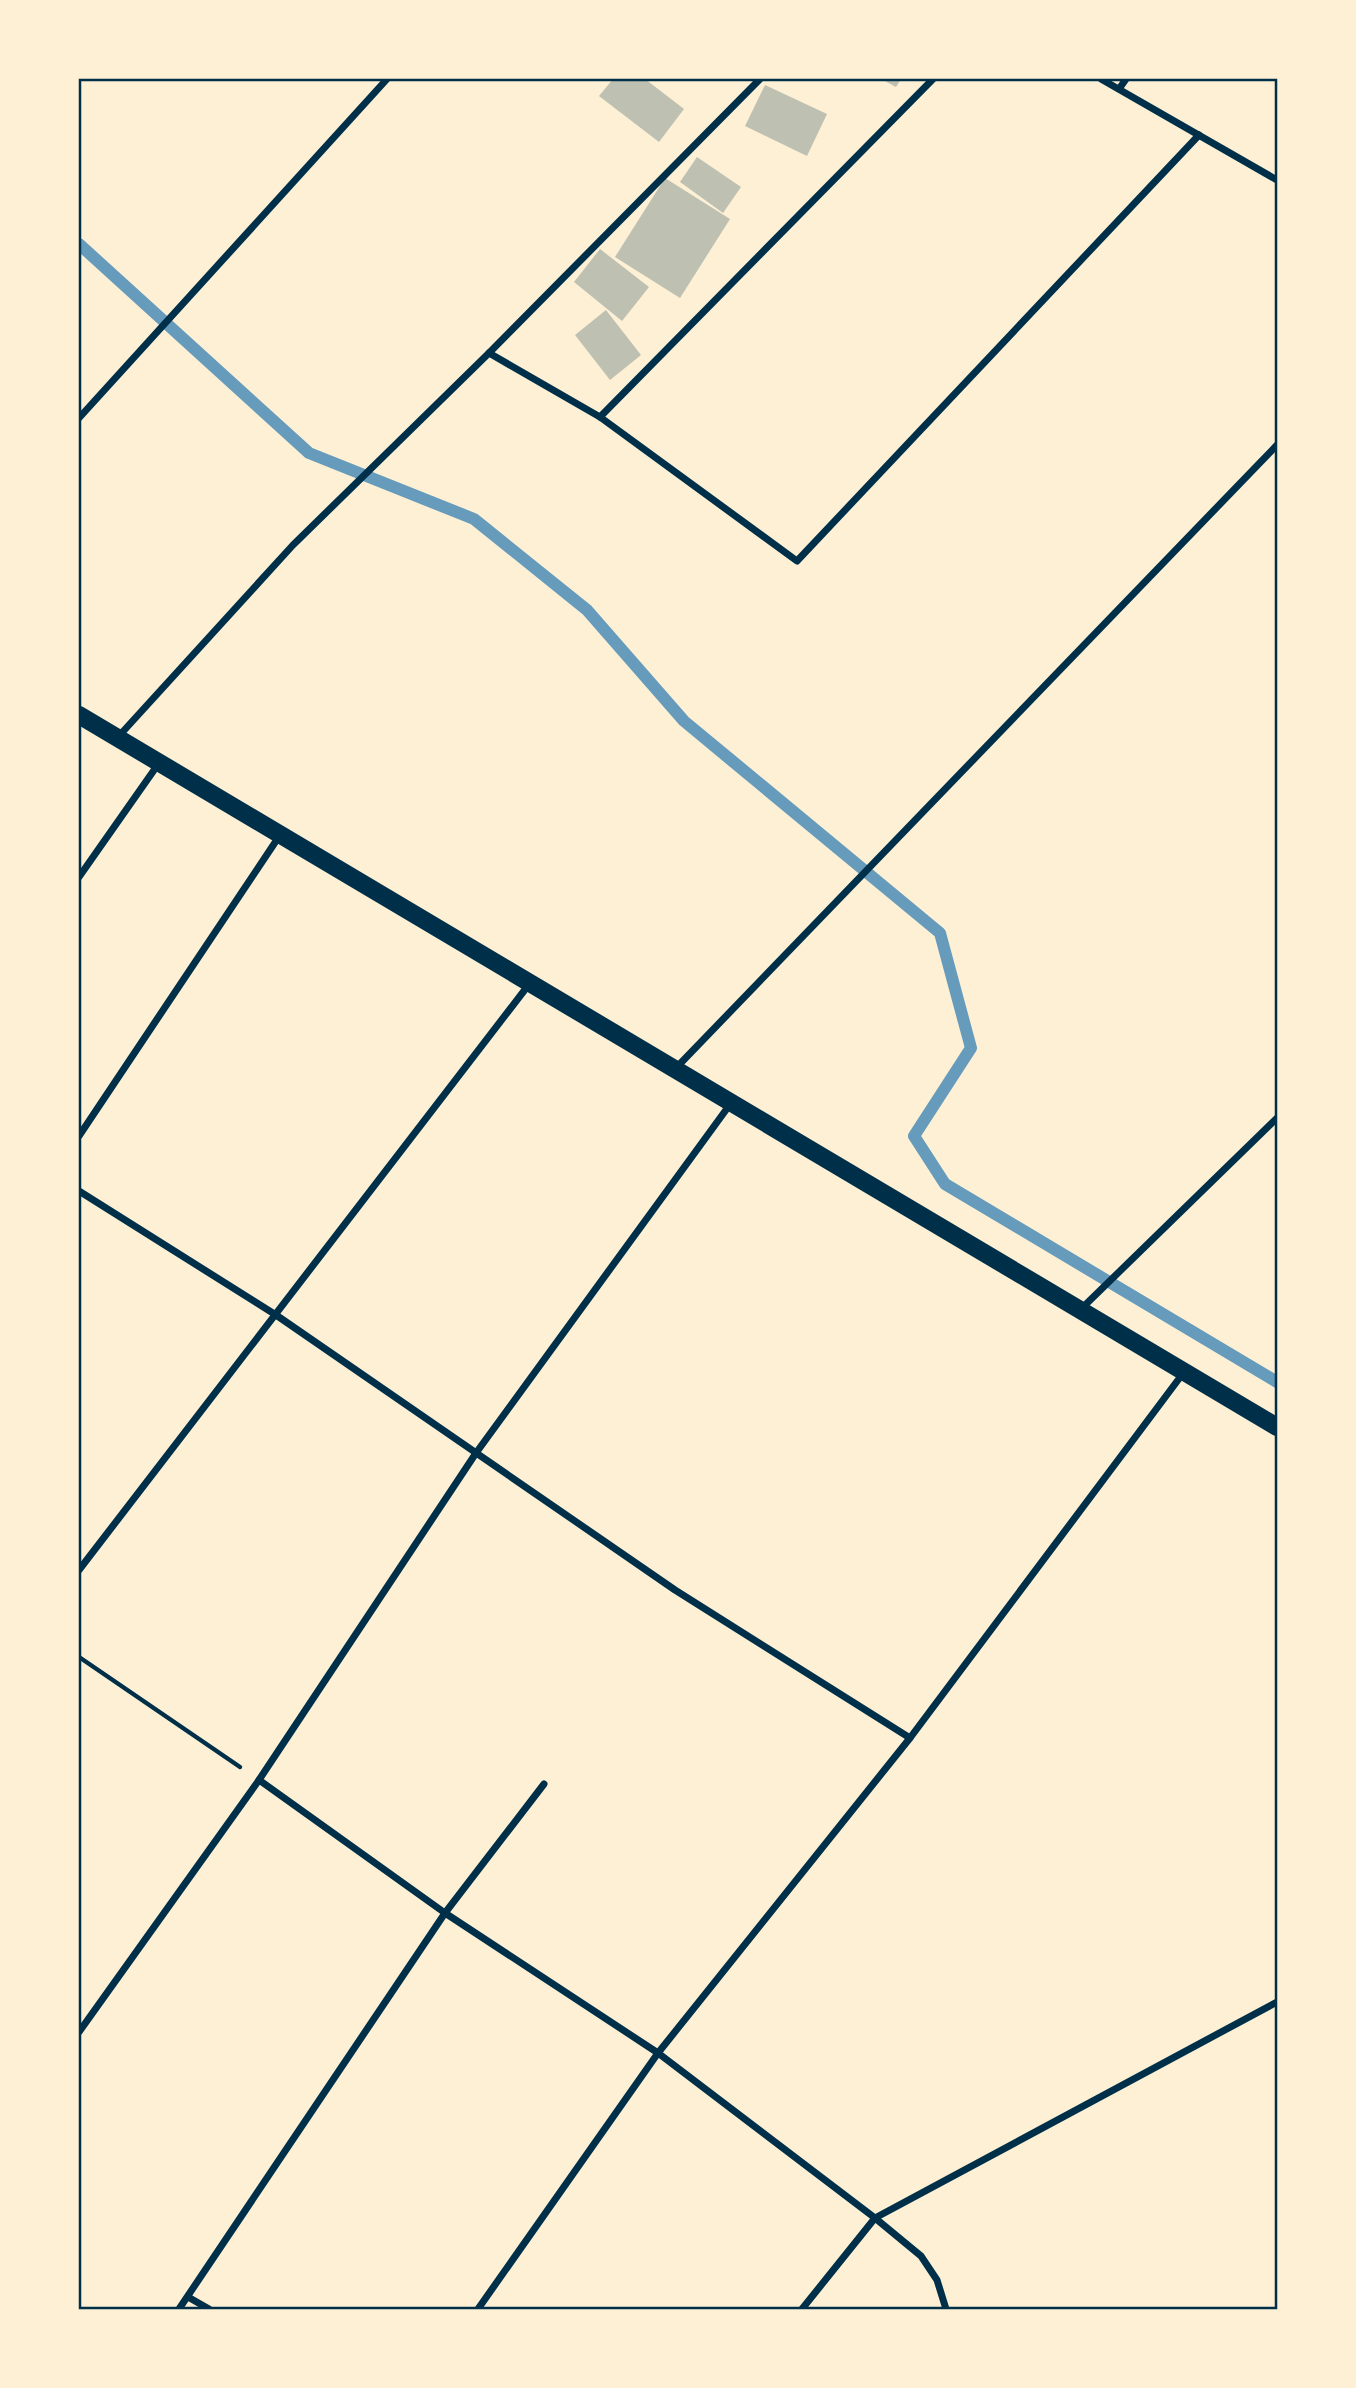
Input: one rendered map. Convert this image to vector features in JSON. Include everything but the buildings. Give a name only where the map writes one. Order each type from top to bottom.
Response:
[{"type":"main road","points":[[79,715],[1277,1427]]},
{"type":"street","points":[[79,418],[387,79]]},
{"type":"street","points":[[118,738],[293,545],[489,353],[760,79]]},
{"type":"street","points":[[600,417],[933,79]]},
{"type":"street","points":[[1101,79],[1277,180]]},
{"type":"street","points":[[1119,89],[1126,79]]},
{"type":"street","points":[[489,353],[600,417],[797,561],[1199,135]]},
{"type":"street","points":[[675,1069],[1277,445]]},
{"type":"street","points":[[79,877],[159,762]]},
{"type":"street","points":[[79,1136],[281,834]]},
{"type":"street","points":[[79,1570],[530,982]]},
{"type":"street","points":[[79,2032],[259,1780],[476,1453],[731,1102]]},
{"type":"street","points":[[1081,1310],[1277,1118]]},
{"type":"street","points":[[79,1191],[276,1315],[674,1590],[910,1738]]},
{"type":"street","points":[[478,2309],[658,2053],[910,1738],[1185,1372]]},
{"type":"street","points":[[259,1780],[445,1913],[658,2053],[875,2218],[921,2256],[937,2280],[946,2309]]},
{"type":"street","points":[[179,2309],[445,1913],[544,1784]]},
{"type":"street","points":[[802,2309],[875,2218],[1277,2002]]},
{"type":"street","points":[[188,2297],[209,2309]]},
{"type":"path","points":[[79,1657],[259,1780]]},
{"type":"waterway","points":[[79,244],[309,453],[474,519],[587,610],[684,721],[940,933],[971,1048],[914,1136],[945,1184],[1277,1382]]}]
